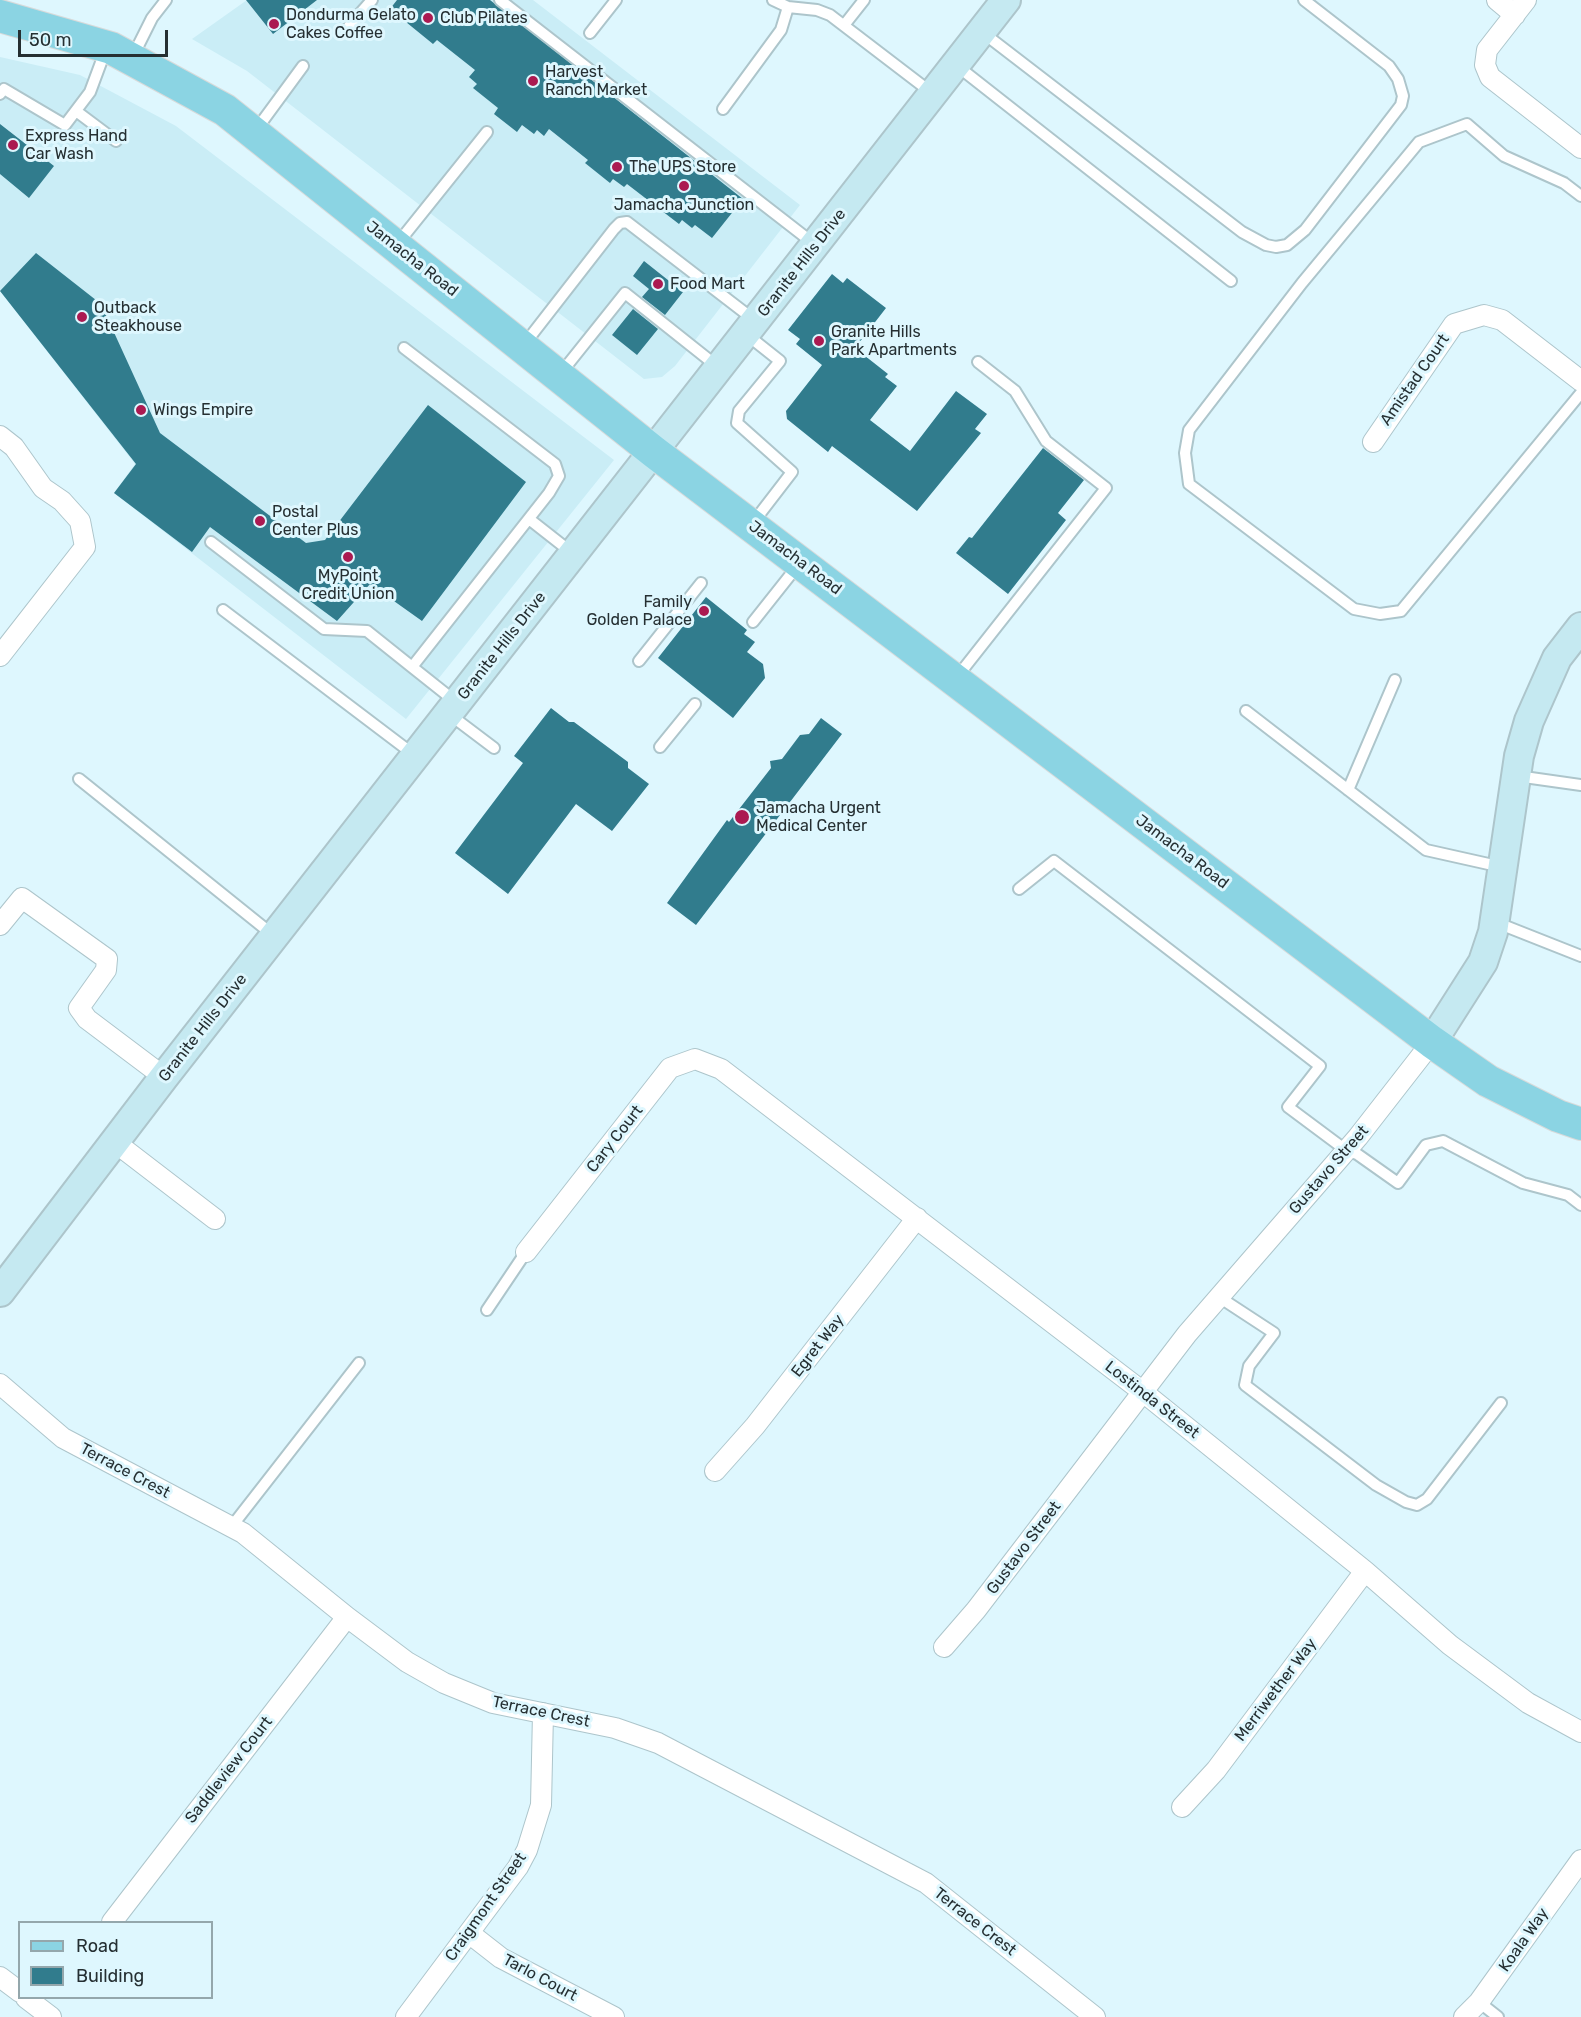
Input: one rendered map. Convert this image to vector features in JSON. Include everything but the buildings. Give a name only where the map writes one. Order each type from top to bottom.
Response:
[{"type":"main road","name":"Jamacha Road","points":[[0,16],[119,53],[225,110],[654,452],[1432,1042],[1488,1081],[1558,1116],[1581,1124]]},
{"type":"street","name":"Granite Hills Drive","points":[[0,1292],[116,1143],[164,1077],[1006,0]]},
{"type":"street","points":[[1497,0],[1520,7],[1487,50],[1485,65],[1490,77],[1581,148]]},
{"type":"street","name":"Amistad Court","points":[[1372,442],[1454,324],[1484,315],[1502,320],[1581,381]]},
{"type":"street","points":[[0,436],[14,447],[43,488],[62,501],[80,521],[85,547],[0,656]]},
{"type":"street","name":"Gustavo Street","points":[[944,1647],[976,1610],[1187,1334],[1347,1151],[1432,1042],[1483,962],[1494,922],[1519,756],[1534,710],[1557,658],[1581,627]]},
{"type":"street","points":[[0,925],[22,898],[107,959],[106,970],[78,1008],[87,1019],[164,1077]]},
{"type":"street","name":"Cary Court","points":[[526,1252],[670,1068],[695,1059],[721,1069]]},
{"type":"street","name":"Lostinda Street","points":[[721,1069],[1143,1392],[1365,1571],[1450,1645],[1528,1703],[1581,1732]]},
{"type":"street","points":[[116,1143],[215,1219]]},
{"type":"street","name":"Egret Way","points":[[715,1471],[755,1426],[917,1218]]},
{"type":"street","name":"Terrace Crest","points":[[0,1384],[63,1438],[232,1526],[407,1662],[444,1683],[493,1703],[615,1728],[658,1743],[926,1883],[1095,2017]]},
{"type":"street","name":"Merriwether Way","points":[[1182,1807],[1216,1770],[1365,1571]]},
{"type":"street","name":"Saddleview Court","points":[[114,1921],[347,1617]]},
{"type":"street","name":"Craigmont Street","points":[[406,2017],[518,1867],[532,1837],[541,1805],[543,1713]]},
{"type":"street","name":"Koala Way","points":[[1464,2017],[1479,2002],[1581,1860]]},
{"type":"street","name":"Tarlo Court","points":[[469,1933],[501,1958],[614,2017]]},
{"type":"street","points":[[0,1977],[18,1990]]},
{"type":"street","points":[[28,1999],[47,2011]]},
{"type":"lane","points":[[0,94],[4,89],[65,125],[119,53],[166,0]]},
{"type":"lane","points":[[349,26],[372,0]]},
{"type":"lane","points":[[500,0],[816,245]]},
{"type":"lane","points":[[590,33],[616,0]]},
{"type":"lane","points":[[773,0],[788,7],[817,10],[845,24],[933,94]]},
{"type":"lane","points":[[845,24],[864,0]]},
{"type":"lane","points":[[981,32],[1242,232],[1266,245],[1276,247],[1287,245],[1305,230],[1401,105],[1403,96],[1398,79],[1389,66],[1304,0]]},
{"type":"lane","points":[[723,109],[781,30],[788,7]]},
{"type":"lane","points":[[956,65],[1230,281]]},
{"type":"lane","points":[[254,133],[303,66]]},
{"type":"lane","points":[[76,111],[116,141]]},
{"type":"lane","points":[[1581,196],[1564,183],[1504,156],[1467,124],[1419,142],[1302,283],[1189,430],[1185,453],[1189,484],[1354,609],[1380,614],[1401,611],[1581,393]]},
{"type":"lane","points":[[396,246],[487,132]]},
{"type":"lane","points":[[522,346],[614,229],[620,223],[627,222],[751,328],[780,361],[739,411],[737,423],[792,472],[752,525]]},
{"type":"lane","points":[[559,376],[625,293],[719,368]]},
{"type":"lane","points":[[404,348],[555,464],[558,480],[412,667]]},
{"type":"lane","points":[[955,680],[1106,489],[1046,441],[1015,391],[978,362]]},
{"type":"lane","points":[[529,519],[574,555]]},
{"type":"lane","points":[[211,542],[324,629],[367,631],[412,667],[494,748]]},
{"type":"lane","points":[[753,622],[800,562]]},
{"type":"lane","points":[[639,661],[701,583]]},
{"type":"lane","points":[[223,610],[416,756]]},
{"type":"lane","points":[[1348,790],[1395,680]]},
{"type":"lane","points":[[660,747],[695,704]]},
{"type":"lane","points":[[1246,711],[1426,850],[1503,867]]},
{"type":"lane","points":[[1516,776],[1581,785]]},
{"type":"lane","points":[[79,779],[275,936]]},
{"type":"lane","points":[[1019,889],[1054,861],[1320,1066],[1288,1107],[1347,1151],[1357,1154],[1398,1183],[1426,1145],[1443,1141],[1523,1183],[1568,1195],[1581,1205]]},
{"type":"lane","points":[[1494,922],[1581,956]]},
{"type":"lane","points":[[487,1310],[526,1252]]},
{"type":"lane","points":[[1219,1297],[1274,1332],[1249,1366],[1245,1376],[1245,1385],[1376,1485],[1406,1502],[1417,1504],[1427,1499],[1501,1403]]},
{"type":"lane","points":[[232,1526],[359,1363]]},
{"type":"lane","points":[[1479,2002],[1498,2017]]},
{"type":"shaded area","points":[[247,0],[533,0],[800,205],[675,366],[662,377],[644,379],[247,71],[192,39]]},
{"type":"shaded area","points":[[0,57],[80,75],[176,126],[614,460],[406,719],[114,493],[135,464],[0,291]]},
{"type":"place","name":"Club Pilates","points":[[428,18]]},
{"type":"place","name":"Dondurma Gelato Cakes Coffee","points":[[274,24]]},
{"type":"place","name":"Harvest Ranch Market","points":[[533,81]]},
{"type":"place","name":"Express Hand Car Wash","points":[[13,145]]},
{"type":"place","name":"The UPS Store","points":[[617,167]]},
{"type":"place","name":"Jamacha Junction","points":[[684,186]]},
{"type":"place","name":"Food Mart","points":[[658,284]]},
{"type":"place","name":"Outback Steakhouse","points":[[82,317]]},
{"type":"place","name":"Granite Hills Park Apartments","points":[[819,341]]},
{"type":"place","name":"Wings Empire","points":[[141,410]]},
{"type":"place","name":"Postal Center Plus","points":[[260,521]]},
{"type":"place","name":"MyPoint Credit Union","points":[[348,557]]},
{"type":"place","name":"Family Golden Palace","points":[[704,611]]},
{"type":"place","name":"Jamacha Urgent Medical Center","points":[[742,817]]}]
